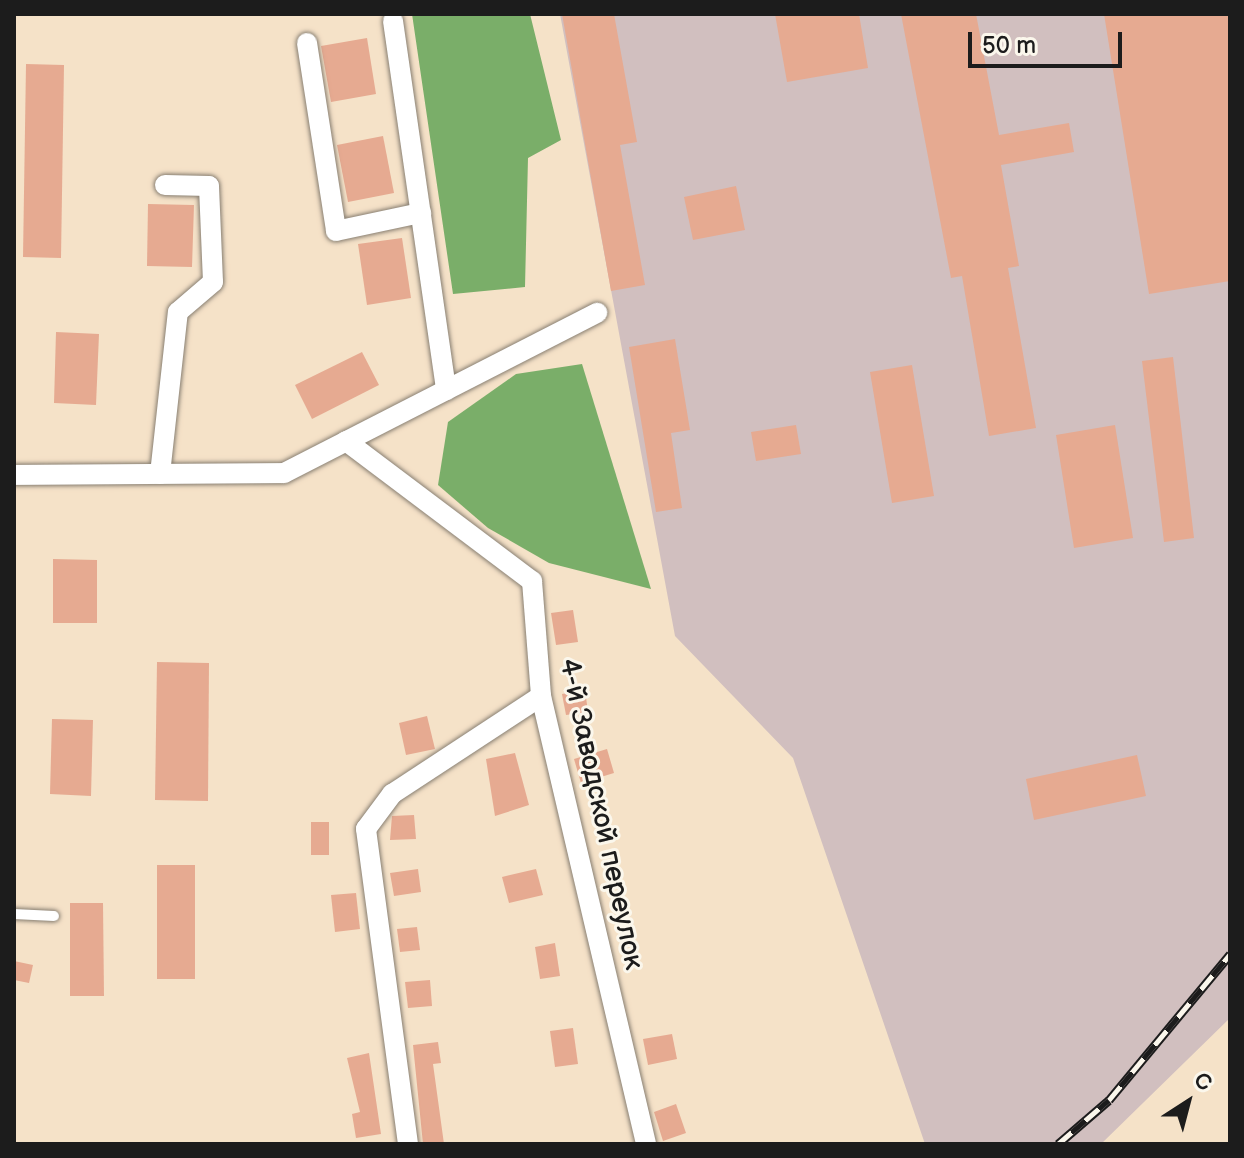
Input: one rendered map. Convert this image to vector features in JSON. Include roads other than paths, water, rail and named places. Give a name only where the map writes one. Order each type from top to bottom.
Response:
[{"type":"street","points":[[393,21],[446,390]]},
{"type":"street","points":[[307,43],[336,231],[421,213]]},
{"type":"street","points":[[160,474],[178,312],[213,282],[209,186],[165,185]]},
{"type":"street","points":[[14,475],[284,473],[597,313]]},
{"type":"street","name":"4-й Заводской переулок","points":[[346,441],[532,581],[541,696],[646,1144]]},
{"type":"street","points":[[408,1144],[366,829],[392,794],[541,696]]},
{"type":"lane","points":[[14,914],[54,916]]},
{"type":"railway","points":[[1058,1144],[1109,1100],[1230,954]]}]
